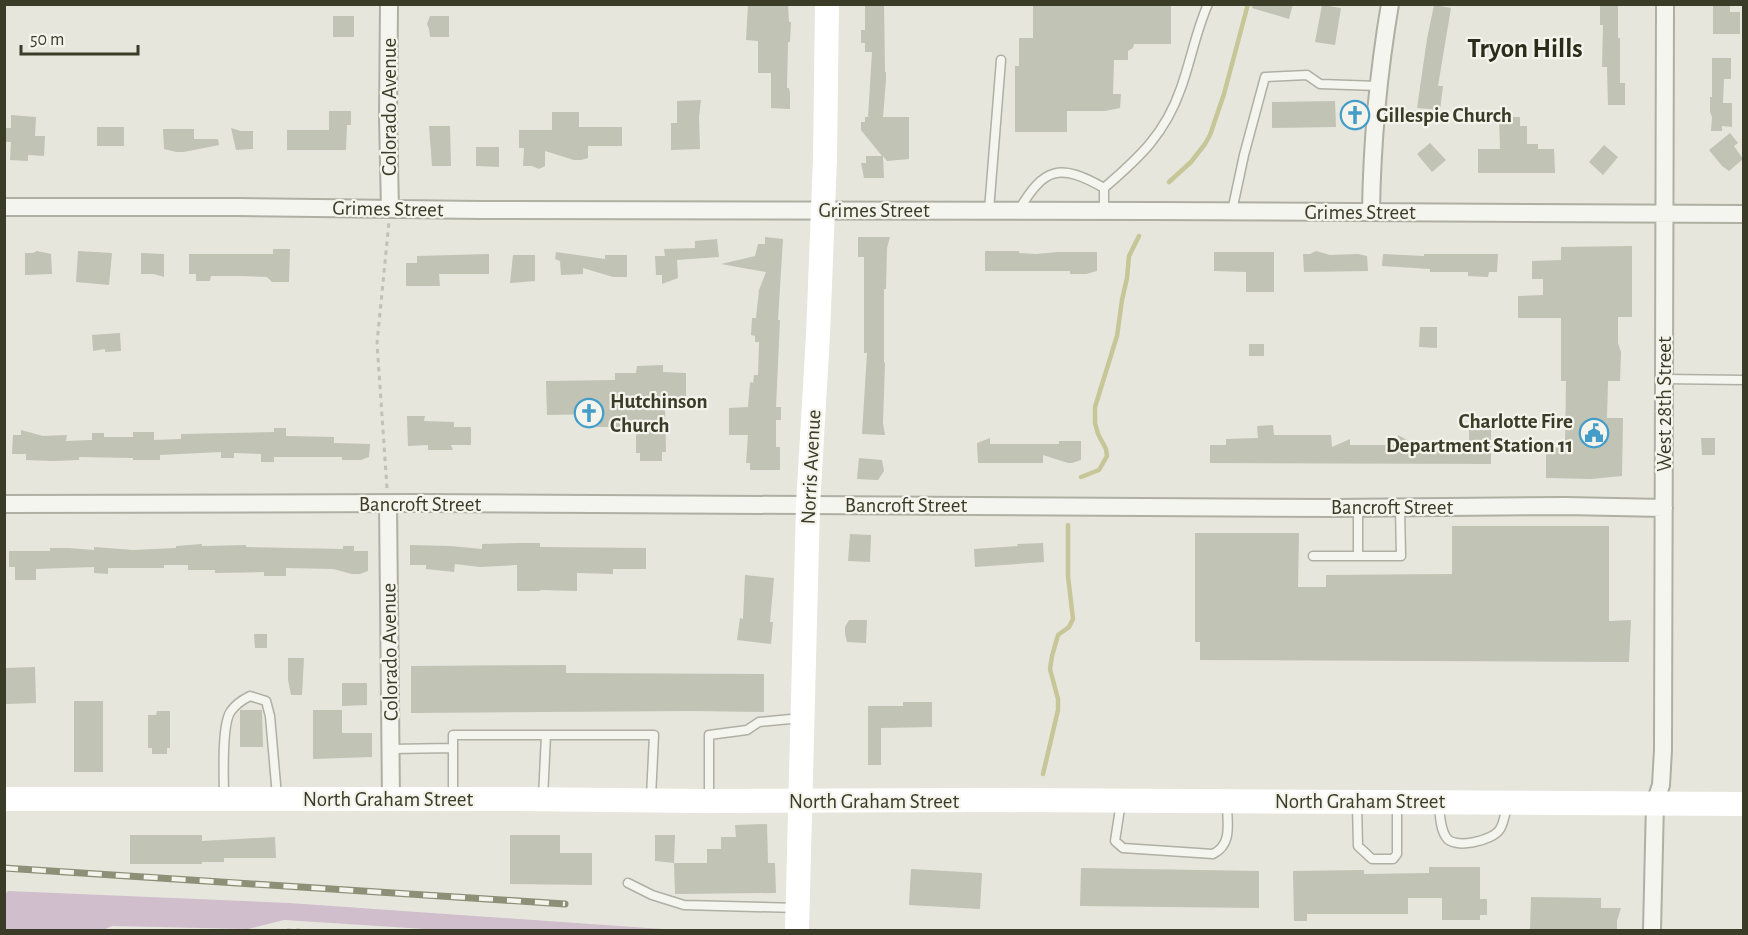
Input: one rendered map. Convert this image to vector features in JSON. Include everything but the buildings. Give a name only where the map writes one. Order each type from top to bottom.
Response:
[{"type":"main road","name":"Norris Avenue","points":[[797,919],[808,505],[823,210],[827,4]]},
{"type":"main road","name":"North Graham Street","points":[[4,799],[1396,801],[1743,804]]},
{"type":"street","name":"Colorado Avenue","points":[[389,4],[390,209]]},
{"type":"street","points":[[1371,212],[1371,165],[1378,86],[1390,4]]},
{"type":"street","name":"West 28th Street","points":[[1652,930],[1655,804],[1660,785],[1662,750],[1665,4]]},
{"type":"street","name":"Grimes Street","points":[[4,207],[1743,214]]},
{"type":"street","name":"Bancroft Street","points":[[4,504],[1664,508]]},
{"type":"street","name":"Colorado Avenue","points":[[388,504],[391,800]]},
{"type":"lane","points":[[1104,211],[1104,188],[1149,147],[1166,122],[1181,88],[1199,23],[1208,4]]},
{"type":"lane","points":[[989,210],[1001,60]]},
{"type":"lane","points":[[1232,211],[1265,77],[1307,75],[1320,84],[1378,86]]},
{"type":"lane","points":[[1019,211],[1030,190],[1047,175],[1065,172],[1086,178],[1104,188]]},
{"type":"lane","points":[[1664,379],[1743,380]]},
{"type":"lane","points":[[1358,508],[1358,555]]},
{"type":"lane","points":[[1313,556],[1401,555],[1400,508]]},
{"type":"lane","points":[[224,799],[225,730],[229,713],[237,703],[250,696],[266,701],[270,716],[277,799]]},
{"type":"lane","points":[[709,801],[709,735],[747,730],[759,722],[802,717]]},
{"type":"lane","points":[[453,799],[453,735],[654,735],[651,801]]},
{"type":"lane","points":[[543,800],[546,735]]},
{"type":"lane","points":[[391,749],[453,748]]},
{"type":"lane","points":[[1121,801],[1115,841],[1123,848],[1213,854],[1224,846],[1227,840],[1227,801]]},
{"type":"lane","points":[[1357,801],[1358,846],[1372,859],[1393,859],[1397,854],[1396,801]]},
{"type":"lane","points":[[1438,802],[1446,839],[1454,843],[1492,838],[1500,829],[1508,803]]},
{"type":"lane","points":[[628,883],[652,895],[684,905],[797,919]]},
{"type":"path","points":[[388,504],[377,343],[390,209]]},
{"type":"path","points":[[287,930],[300,930]]},
{"type":"shaded area","points":[[8,891],[289,903],[677,930],[441,930],[284,920],[248,929],[112,926],[103,930],[5,930],[5,894]]},
{"type":"waterway","points":[[1169,182],[1191,162],[1210,135],[1224,94],[1248,4]]},
{"type":"waterway","points":[[1081,477],[1099,470],[1107,456],[1095,423],[1095,407],[1117,336],[1129,256],[1139,236]]},
{"type":"waterway","points":[[1043,774],[1058,710],[1058,699],[1050,669],[1052,656],[1058,635],[1069,627],[1073,619],[1068,576],[1068,525]]},
{"type":"railway","points":[[4,868],[565,904]]},
{"type":"place","name":"Gillespie Church","points":[[1355,115]]},
{"type":"place","name":"Hutchinson Church","points":[[589,413]]},
{"type":"place","name":"Charlotte Fire Department Station 11","points":[[1594,433]]},
{"type":"district","name":"Tryon Hills","points":[[1525,48]]}]
